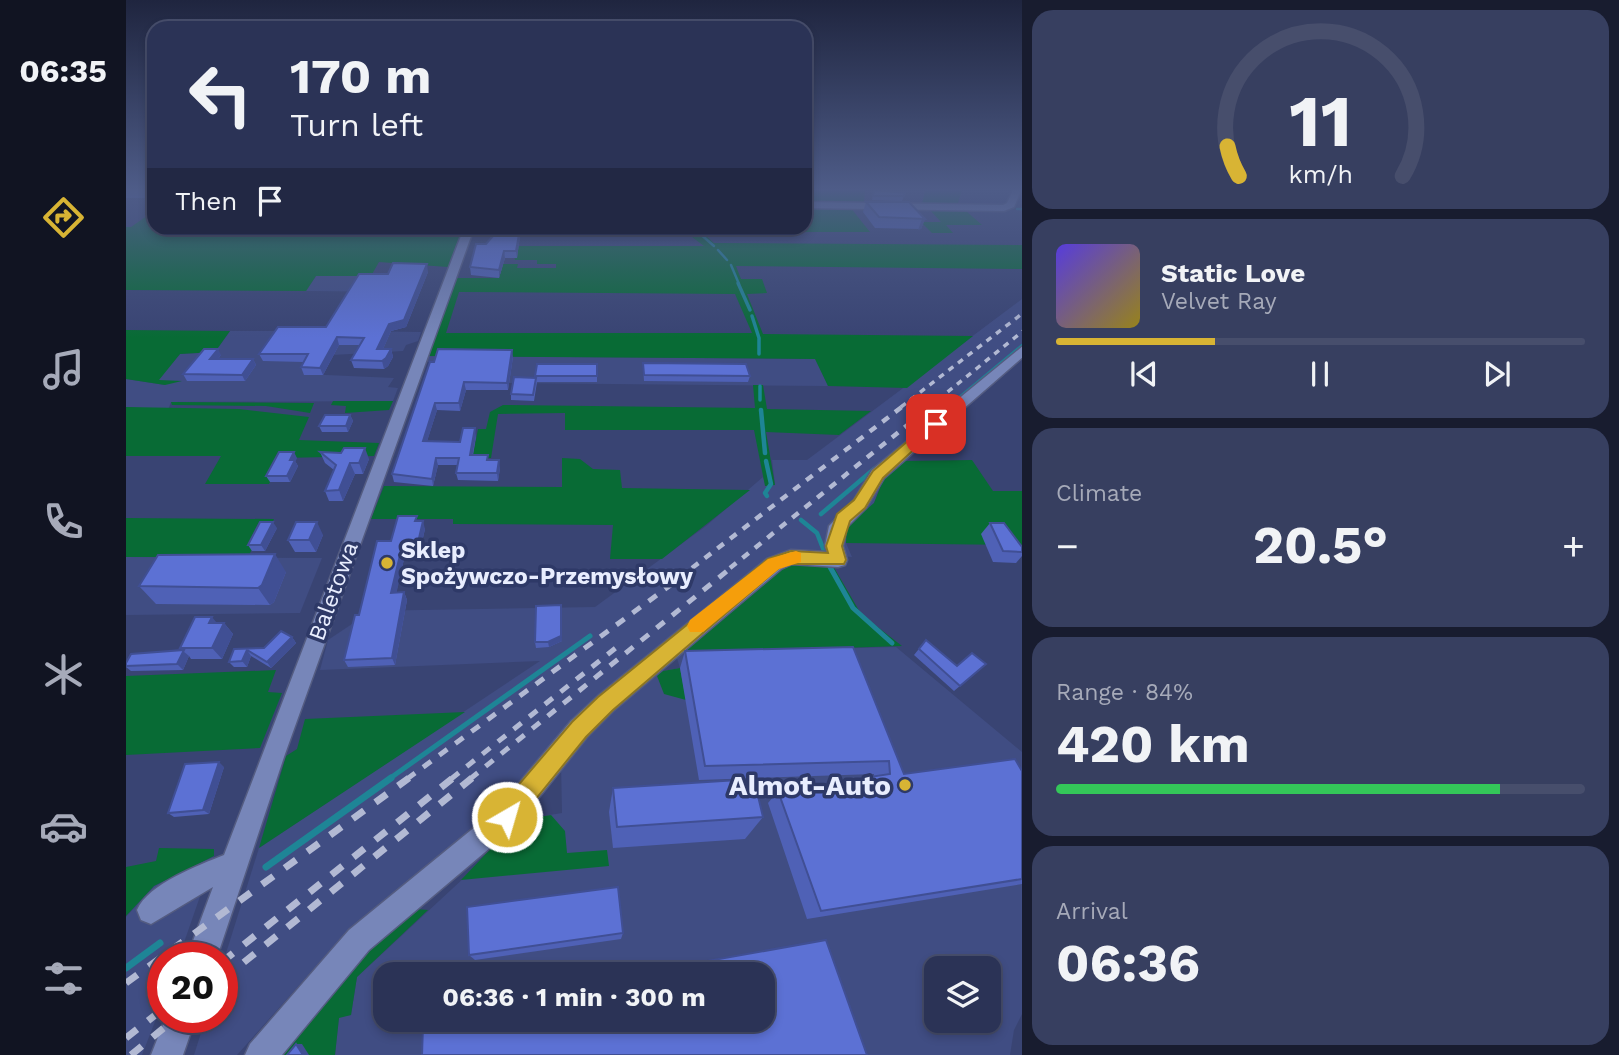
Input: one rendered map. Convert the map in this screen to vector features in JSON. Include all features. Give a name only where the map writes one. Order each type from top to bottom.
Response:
[{"type":"street","name":"Baletowa","points":[[207,942],[233,865],[465,239]]},
{"type":"street","points":[[261,1055],[359,940],[507,817],[579,729],[672,646],[774,564],[791,557],[838,560],[834,546],[838,526],[860,504],[878,474],[1022,350]]},
{"type":"street","points":[[151,910],[194,881],[233,865]]},
{"type":"street","points":[[166,1055],[175,1033]]},
{"type":"shaded area","points":[[316,276],[371,276],[408,292],[306,291]]},
{"type":"shaded area","points":[[1022,299],[1022,359],[884,477],[874,503],[846,543],[852,557],[798,552],[768,560],[645,656],[598,698],[492,815],[334,946],[237,1055],[194,1055],[201,1033],[238,1033],[238,942],[230,942],[259,848],[540,661],[320,670],[328,640],[358,620],[361,611],[595,607],[706,526],[763,477],[766,486],[775,484],[772,460],[807,460]]},
{"type":"shaded area","points":[[230,331],[421,332],[418,341],[406,345],[403,351],[315,356],[304,374],[394,378],[388,387],[398,388],[393,401],[171,402],[168,410],[126,407],[126,379],[165,385],[158,380],[180,354],[215,352]]},
{"type":"shaded area","points":[[427,356],[816,359],[828,386],[509,383],[425,361]]},
{"type":"shaded area","points":[[126,557],[322,558],[300,613],[126,615]]},
{"type":"shaded area","points":[[896,647],[1022,752],[1022,1014],[1014,1030],[1010,1055],[335,1055],[339,1017],[351,1015],[357,977],[373,962],[373,1032],[775,1032],[775,962],[373,962],[466,876],[518,820],[562,813],[561,763],[606,716],[637,691],[663,671],[680,668],[677,658],[681,653]]},
{"type":"shaded area","points":[[214,856],[184,942],[147,942],[147,1033],[151,1033],[142,1055],[126,1055],[126,917],[154,886]]},
{"type":"green space","points":[[126,239],[459,239],[448,267],[379,262],[371,276],[316,276],[306,291],[126,290]]},
{"type":"green space","points":[[695,239],[710,239],[714,243],[1022,245],[1022,269],[736,266],[741,279],[762,279],[767,293],[747,294],[763,334],[973,336],[907,388],[828,386],[815,359],[427,356],[457,278],[499,278],[503,264],[518,264],[517,268],[556,268],[556,264],[537,264],[537,260],[515,260],[512,246],[704,246]],"holes":[[[459,292],[735,294],[752,333],[446,333]]]},
{"type":"green space","points":[[126,330],[230,331],[215,352],[180,354],[159,380],[182,381],[165,385],[126,379]]},
{"type":"green space","points":[[753,385],[763,385],[767,409],[871,411],[839,435],[766,432],[775,485],[765,486],[754,430],[565,430],[565,413],[498,414],[491,458],[393,457],[473,455],[478,429],[486,429],[490,412],[503,405],[755,408]]},
{"type":"green space","points":[[333,401],[393,401],[389,410],[345,413],[346,406],[331,405]]},
{"type":"green space","points":[[171,402],[314,403],[310,413],[266,406],[172,405]]},
{"type":"green space","points":[[126,407],[239,409],[309,417],[299,440],[379,443],[374,456],[282,458],[269,484],[205,484],[221,456],[126,456]]},
{"type":"green space","points":[[562,458],[580,459],[593,469],[620,470],[622,488],[750,490],[662,559],[610,559],[613,525],[453,524],[453,519],[371,519],[384,486],[562,487]]},
{"type":"green space","points":[[972,460],[993,491],[1022,491],[1022,545],[846,543],[847,526],[874,503],[884,478],[905,461]]},
{"type":"green space","points":[[126,518],[274,519],[270,528],[263,528],[248,557],[126,557]]},
{"type":"green space","points":[[788,561],[832,564],[861,614],[902,646],[681,653]]},
{"type":"green space","points":[[680,668],[686,700],[664,694],[657,676],[663,671]]},
{"type":"green space","points":[[276,670],[268,692],[282,693],[260,748],[126,755],[126,676]]},
{"type":"green space","points":[[465,712],[259,848],[286,756],[297,749],[305,719]]},
{"type":"green space","points":[[551,815],[565,831],[567,853],[607,850],[609,866],[461,880],[518,820]]},
{"type":"green space","points":[[159,848],[214,849],[214,856],[154,886],[126,916],[126,867],[156,861]]},
{"type":"green space","points":[[416,909],[428,910],[357,977],[351,1015],[339,1018],[335,1055],[282,1055],[347,969]]},
{"type":"building","points":[[490,239],[518,239],[516,251],[504,251],[499,270],[470,267],[476,244],[486,244]]},
{"type":"building","points":[[393,263],[427,264],[404,320],[389,324],[377,349],[391,349],[382,361],[351,360],[364,338],[337,337],[320,368],[301,367],[308,354],[259,354],[278,327],[326,327],[359,274],[388,274]]},
{"type":"building","points":[[204,349],[218,349],[210,359],[253,359],[242,375],[183,374]]},
{"type":"building","points":[[438,349],[512,350],[507,383],[464,382],[459,403],[435,403],[423,441],[460,442],[463,428],[475,428],[470,455],[488,455],[487,460],[499,460],[497,473],[456,473],[459,458],[436,458],[432,479],[392,474],[430,362],[434,362]]},
{"type":"building","points":[[643,363],[746,364],[750,376],[644,375]]},
{"type":"building","points":[[537,364],[597,364],[597,376],[535,376]]},
{"type":"building","points":[[514,377],[536,378],[533,395],[511,394]]},
{"type":"building","points":[[325,415],[350,415],[346,426],[319,426]]},
{"type":"building","points":[[344,448],[365,448],[359,463],[350,463],[339,490],[325,491],[336,465],[320,452],[341,453]]},
{"type":"building","points":[[279,452],[294,452],[290,460],[295,460],[287,476],[266,476]]},
{"type":"building","points":[[398,516],[417,516],[415,521],[423,521],[416,551],[401,551],[391,593],[404,592],[392,658],[344,660],[355,615],[359,615],[377,541],[391,541]]},
{"type":"building","points":[[260,522],[273,522],[261,545],[248,545]]},
{"type":"building","points":[[296,522],[317,522],[309,540],[288,540]]},
{"type":"building","points":[[990,523],[1004,523],[1022,547],[1022,552],[1003,551]]},
{"type":"building","points":[[275,554],[262,585],[258,588],[139,586],[158,555]]},
{"type":"building","points":[[561,605],[561,636],[548,642],[535,642],[536,606]]},
{"type":"building","points":[[195,617],[212,617],[209,623],[224,623],[212,648],[180,648]]},
{"type":"building","points":[[281,631],[292,637],[267,662],[247,650],[242,661],[229,662],[234,649],[264,648]]},
{"type":"building","points":[[926,640],[957,666],[972,653],[986,664],[960,686],[919,649]]},
{"type":"building","name":"Almot-Auto","points":[[853,647],[904,774],[1015,759],[1022,771],[1022,879],[821,911],[778,791],[890,774],[889,761],[705,766],[685,651]]},
{"type":"building","points":[[184,650],[177,664],[126,666],[131,654]]},
{"type":"building","points":[[219,762],[203,810],[168,813],[185,764]]},
{"type":"building","points":[[754,779],[763,817],[617,827],[613,788]]},
{"type":"building","points":[[618,887],[623,933],[469,955],[467,907]]},
{"type":"building","points":[[826,940],[867,1055],[422,1055],[423,1032],[775,1032],[775,962],[702,962]]},
{"type":"building","points":[[296,1044],[303,1055],[287,1055]]},
{"type":"waterway","points":[[706,239],[714,246]]},
{"type":"waterway","points":[[718,250],[727,260]]},
{"type":"waterway","points":[[731,265],[739,284]]},
{"type":"waterway","points":[[738,283],[750,310]]},
{"type":"waterway","points":[[752,316],[759,338],[759,354]]},
{"type":"waterway","points":[[948,407],[1022,346]]},
{"type":"waterway","points":[[760,386],[760,400]]},
{"type":"waterway","points":[[916,434],[950,406]]},
{"type":"waterway","points":[[761,410],[765,453]]},
{"type":"waterway","points":[[766,461],[771,484],[765,493],[767,496]]},
{"type":"waterway","points":[[821,514],[874,469]]},
{"type":"waterway","points":[[801,520],[817,533],[826,556]]},
{"type":"waterway","points":[[830,567],[853,608],[892,643]]},
{"type":"waterway","points":[[389,779],[590,636]]},
{"type":"waterway","points":[[266,867],[391,778]]},
{"type":"waterway","points":[[126,968],[147,953]]},
{"type":"railway","points":[[901,407],[1022,314]]},
{"type":"railway","points":[[929,407],[1022,332]]},
{"type":"railway","points":[[692,568],[903,406]]},
{"type":"railway","points":[[730,568],[931,406]]},
{"type":"railway","points":[[407,779],[695,567]]},
{"type":"railway","points":[[470,779],[732,567]]},
{"type":"railway","points":[[451,779],[622,643]]},
{"type":"railway","points":[[126,983],[409,778]]},
{"type":"railway","points":[[238,949],[453,778]]},
{"type":"railway","points":[[238,967],[472,778]]},
{"type":"railway","points":[[126,1038],[147,1022]]},
{"type":"railway","points":[[131,1055],[158,1033]]},
{"type":"slow traffic","points":[[697,626],[774,564],[796,557]]},
{"type":"place","name":"Sklep Spożywczo-Przemysłowy","points":[[387,563]]},
{"type":"place","name":"Almot-Auto","points":[[905,785]]},
{"type":"route","points":[[507,817],[579,729],[606,703],[774,564],[791,557],[838,560],[834,546],[838,526],[843,518],[860,504],[874,478],[936,424]]}]
